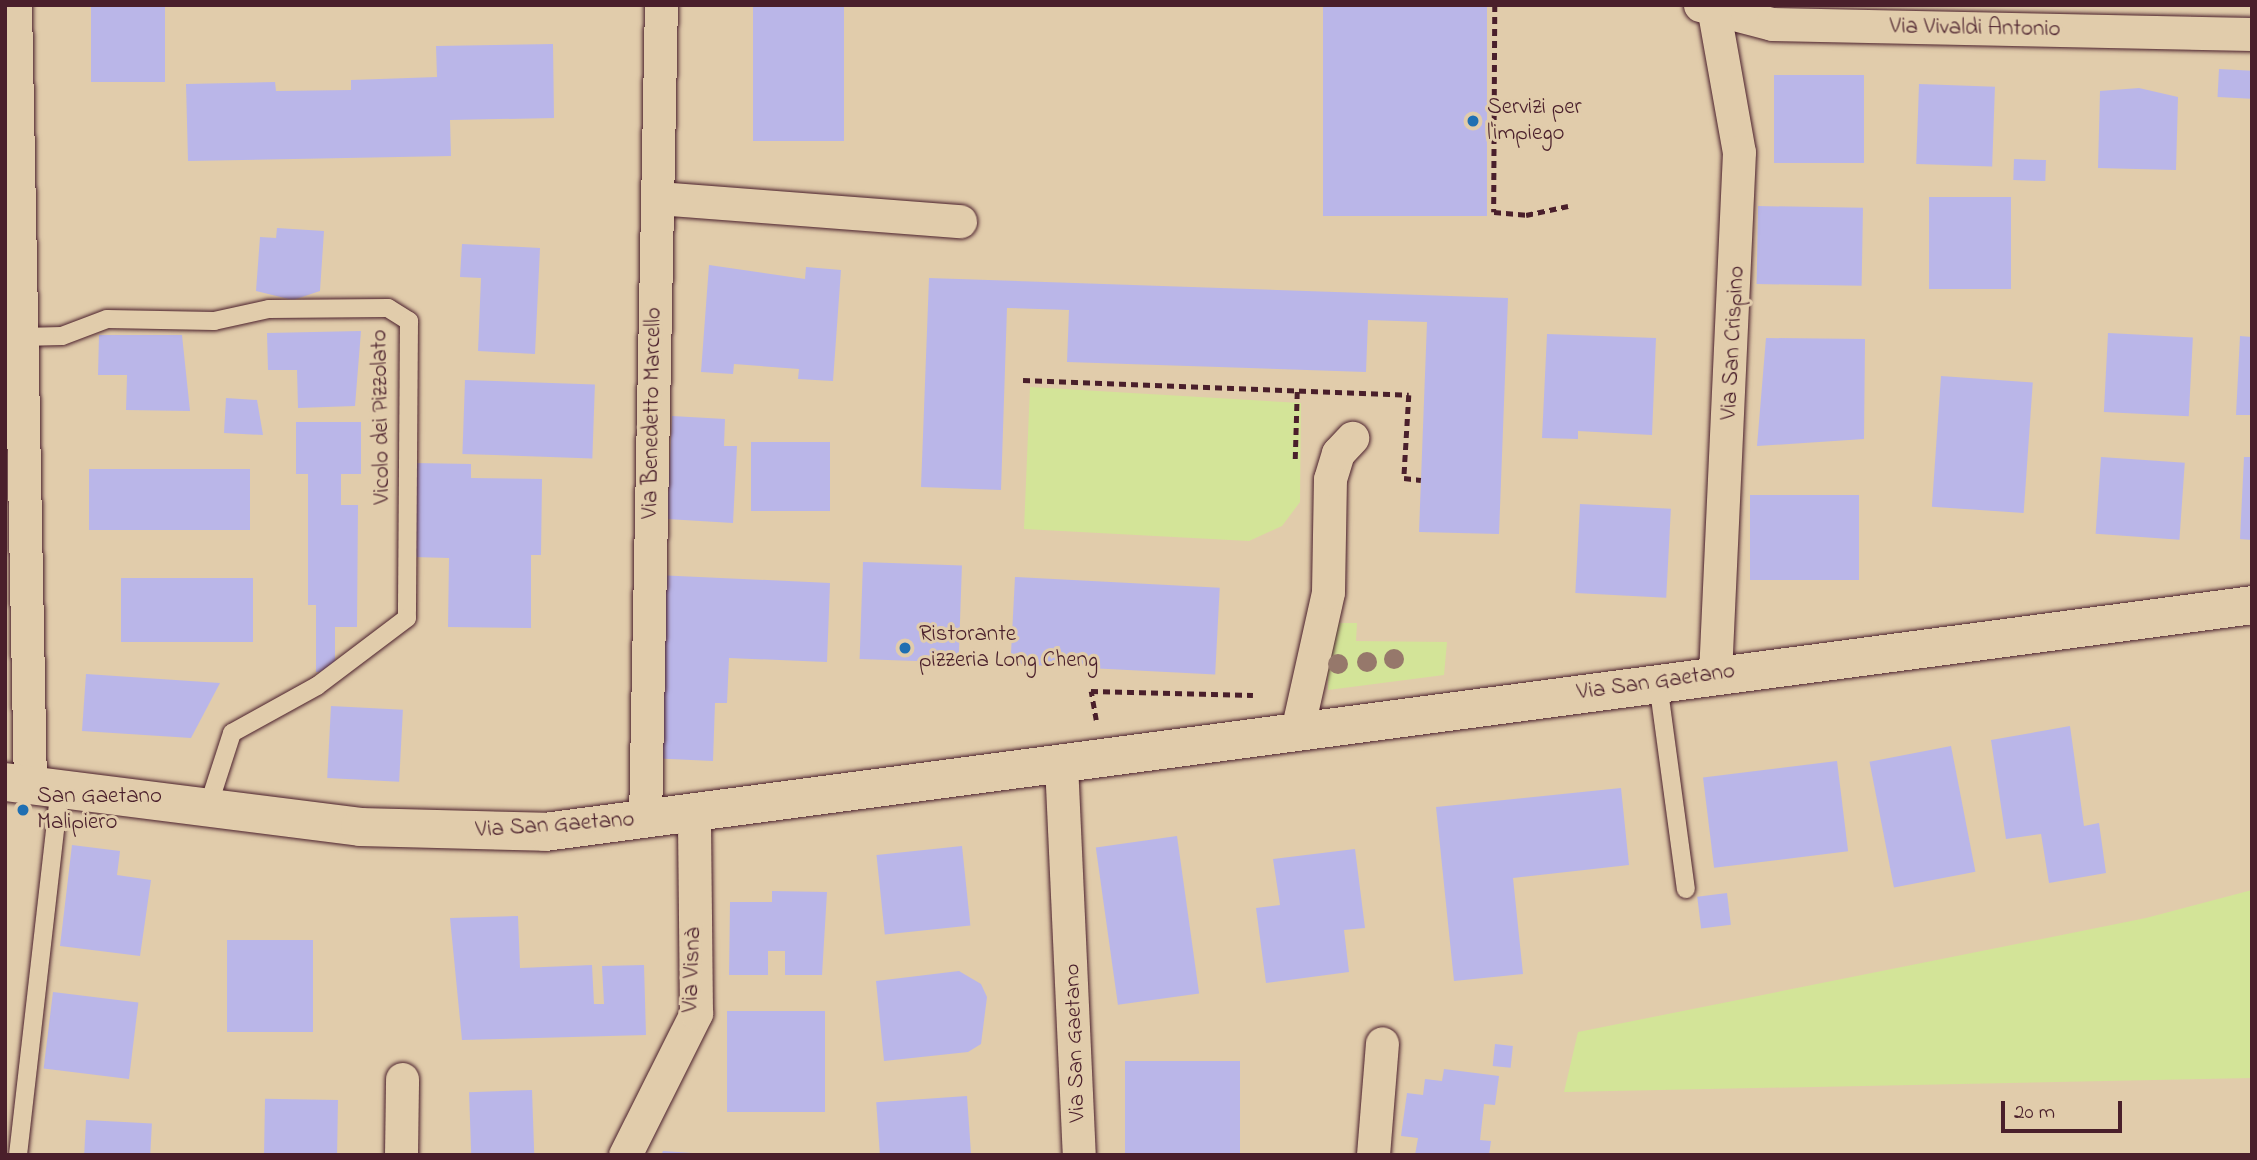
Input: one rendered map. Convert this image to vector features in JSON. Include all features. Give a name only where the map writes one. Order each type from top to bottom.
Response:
[{"type":"street","points":[[15,5],[32,785]]},
{"type":"street","name":"Via Benedetto Marcello","points":[[645,820],[661,5]]},
{"type":"street","name":"Via Vivaldi Antonio","points":[[1707,9],[1772,24],[1885,16],[2239,24]]},
{"type":"street","name":"Via San Crispino","points":[[1707,9],[1739,152],[1738,222],[1715,675]]},
{"type":"street","points":[[658,198],[960,221]]},
{"type":"street","points":[[1297,731],[1328,592],[1330,479],[1338,453],[1352,439]]},
{"type":"street","name":"Via San Gaetano","points":[[32,785],[418,832],[545,832],[2252,605]]},
{"type":"street","name":"Via San Gaetano","points":[[1061,763],[1079,1155]]},
{"type":"street","name":"Via Visnà","points":[[625,1155],[696,1013],[694,812]]},
{"type":"street","points":[[1373,1155],[1382,1043]]},
{"type":"street","points":[[401,1155],[402,1079]]},
{"type":"lane","name":"Vicolo dei Pizzolato","points":[[21,337],[62,336],[107,318],[214,321],[269,309],[388,308],[409,321],[407,618],[317,686],[232,733],[208,807]]},
{"type":"lane","points":[[1658,683],[1686,889]]},
{"type":"lane","points":[[18,1155],[32,785]]},
{"type":"path","points":[[1495,5],[1494,212],[1526,215],[1568,206]]},
{"type":"path","points":[[1023,380],[1409,396],[1405,478],[1421,480]]},
{"type":"path","points":[[1098,733],[1091,691],[1268,695]]},
{"type":"green space","points":[[1030,387],[1301,403],[1300,502],[1282,526],[1249,541],[1024,529]]},
{"type":"green space","points":[[1328,623],[1357,623],[1356,641],[1447,642],[1444,675],[1328,690]]},
{"type":"green space","points":[[2252,890],[2252,1078],[1564,1092],[1578,1032],[2146,918]]},
{"type":"building","points":[[91,5],[165,5],[165,82],[91,82]]},
{"type":"building","points":[[753,5],[844,5],[844,141],[753,141]]},
{"type":"building","points":[[1323,5],[1487,5],[1487,216],[1323,216]]},
{"type":"building","points":[[553,44],[554,118],[450,120],[451,156],[188,161],[186,84],[275,82],[276,91],[351,90],[351,80],[437,77],[436,46]]},
{"type":"building","points":[[2219,69],[2252,71],[2250,99],[2218,97]]},
{"type":"building","points":[[1774,75],[1864,75],[1864,163],[1774,163]]},
{"type":"building","points":[[1919,84],[1995,87],[1992,167],[1916,164]]},
{"type":"building","points":[[2139,88],[2178,97],[2176,170],[2098,168],[2100,91]]},
{"type":"building","points":[[2014,159],[2046,160],[2045,181],[2013,180]]},
{"type":"building","points":[[1929,197],[2011,197],[2011,289],[1929,289]]},
{"type":"building","points":[[1758,206],[1863,208],[1862,286],[1757,284]]},
{"type":"building","points":[[277,228],[324,231],[320,291],[293,300],[256,291],[260,237],[276,238]]},
{"type":"building","points":[[462,244],[540,248],[535,354],[478,351],[481,278],[460,277]]},
{"type":"building","points":[[709,265],[805,279],[806,267],[841,270],[833,381],[798,379],[799,369],[734,364],[733,374],[701,372]]},
{"type":"building","points":[[929,278],[1508,298],[1499,534],[1419,532],[1427,322],[1368,320],[1366,372],[1067,362],[1069,310],[1007,308],[1001,490],[921,487]]},
{"type":"building","points":[[361,331],[355,406],[298,408],[297,370],[268,370],[267,333]]},
{"type":"building","points":[[2108,333],[2193,337],[2189,416],[2104,412]]},
{"type":"building","points":[[1547,334],[1656,338],[1652,435],[1578,431],[1578,439],[1542,438]]},
{"type":"building","points":[[99,335],[182,335],[190,411],[126,410],[127,375],[98,375]]},
{"type":"building","points":[[2240,336],[2252,337],[2252,415],[2236,415]]},
{"type":"building","points":[[1766,338],[1865,339],[1864,439],[1757,446]]},
{"type":"building","points":[[1941,376],[2033,382],[2024,513],[1932,507]]},
{"type":"building","points":[[465,380],[595,385],[592,458],[462,454]]},
{"type":"building","points":[[226,398],[257,400],[263,435],[224,433]]},
{"type":"building","points":[[672,416],[725,419],[724,446],[737,446],[733,523],[667,519]]},
{"type":"building","points":[[296,422],[361,422],[361,474],[341,474],[341,505],[358,505],[357,627],[335,627],[335,672],[316,672],[316,605],[308,605],[308,474],[296,474]]},
{"type":"building","points":[[751,442],[830,442],[830,511],[751,511]]},
{"type":"building","points":[[2101,457],[2185,463],[2179,540],[2096,534]]},
{"type":"building","points":[[2244,457],[2252,457],[2252,540],[2240,539]]},
{"type":"building","points":[[414,463],[471,464],[471,478],[542,479],[541,555],[531,555],[531,628],[448,627],[449,558],[413,557]]},
{"type":"building","points":[[89,469],[250,469],[250,530],[89,530]]},
{"type":"building","points":[[1750,495],[1859,495],[1859,580],[1750,580]]},
{"type":"building","points":[[1580,504],[1671,509],[1666,598],[1575,593]]},
{"type":"building","points":[[863,562],[962,565],[959,662],[860,659]]},
{"type":"building","points":[[656,575],[830,583],[827,662],[729,658],[727,703],[715,703],[713,761],[648,758]]},
{"type":"building","points":[[1015,577],[1220,588],[1215,675],[1010,664]]},
{"type":"building","points":[[121,578],[253,578],[253,642],[121,642]]},
{"type":"building","points":[[86,674],[220,683],[191,738],[82,731]]},
{"type":"building","points":[[331,706],[403,710],[399,782],[327,778]]},
{"type":"building","points":[[2070,726],[2084,826],[2099,823],[2106,873],[2049,883],[2041,834],[2006,839],[1991,740]]},
{"type":"building","points":[[1951,746],[1975,872],[1894,887],[1870,762]]},
{"type":"building","points":[[1837,761],[1848,851],[1714,868],[1703,777]]},
{"type":"building","points":[[1621,788],[1629,865],[1513,878],[1523,974],[1454,981],[1436,807]]},
{"type":"building","points":[[1177,836],[1199,993],[1118,1005],[1096,847]]},
{"type":"building","points":[[72,845],[120,851],[117,875],[151,880],[140,956],[60,946]]},
{"type":"building","points":[[962,846],[970,926],[885,935],[876,855]]},
{"type":"building","points":[[1355,849],[1365,928],[1344,930],[1349,972],[1266,983],[1256,908],[1280,905],[1273,859]]},
{"type":"building","points":[[772,891],[827,892],[822,975],[785,975],[785,951],[768,951],[768,975],[729,975],[730,902],[772,902]]},
{"type":"building","points":[[1727,893],[1731,925],[1701,928],[1697,897]]},
{"type":"building","points":[[518,916],[520,968],[592,965],[594,1004],[604,1004],[602,966],[644,965],[646,1035],[462,1040],[450,918]]},
{"type":"building","points":[[227,940],[313,940],[313,1032],[227,1032]]},
{"type":"building","points":[[959,971],[981,984],[987,997],[981,1044],[968,1052],[884,1061],[876,981]]},
{"type":"building","points":[[53,992],[138,1002],[129,1079],[44,1068]]},
{"type":"building","points":[[727,1011],[825,1011],[825,1112],[727,1112]]},
{"type":"building","points":[[1495,1044],[1513,1046],[1511,1068],[1493,1066]]},
{"type":"building","points":[[1125,1061],[1240,1061],[1240,1155],[1125,1155]]},
{"type":"building","points":[[1444,1069],[1499,1076],[1495,1105],[1484,1104],[1480,1140],[1491,1141],[1489,1155],[1415,1155],[1418,1138],[1401,1136],[1407,1093],[1423,1095],[1425,1079],[1442,1081]]},
{"type":"building","points":[[532,1090],[534,1155],[471,1155],[469,1092]]},
{"type":"building","points":[[967,1096],[971,1155],[880,1155],[876,1102]]},
{"type":"building","points":[[265,1099],[338,1100],[337,1155],[264,1154]]},
{"type":"building","points":[[86,1120],[152,1123],[150,1155],[84,1155]]},
{"type":"building","points":[[663,1151],[692,1153],[692,1155],[661,1155]]},
{"type":"place","name":"Servizi per l'impiego","points":[[1473,121]]},
{"type":"place","name":"Ristorante pizzeria Long Cheng","points":[[905,648]]},
{"type":"place","name":"San Gaetano Malipiero","points":[[23,810]]}]
